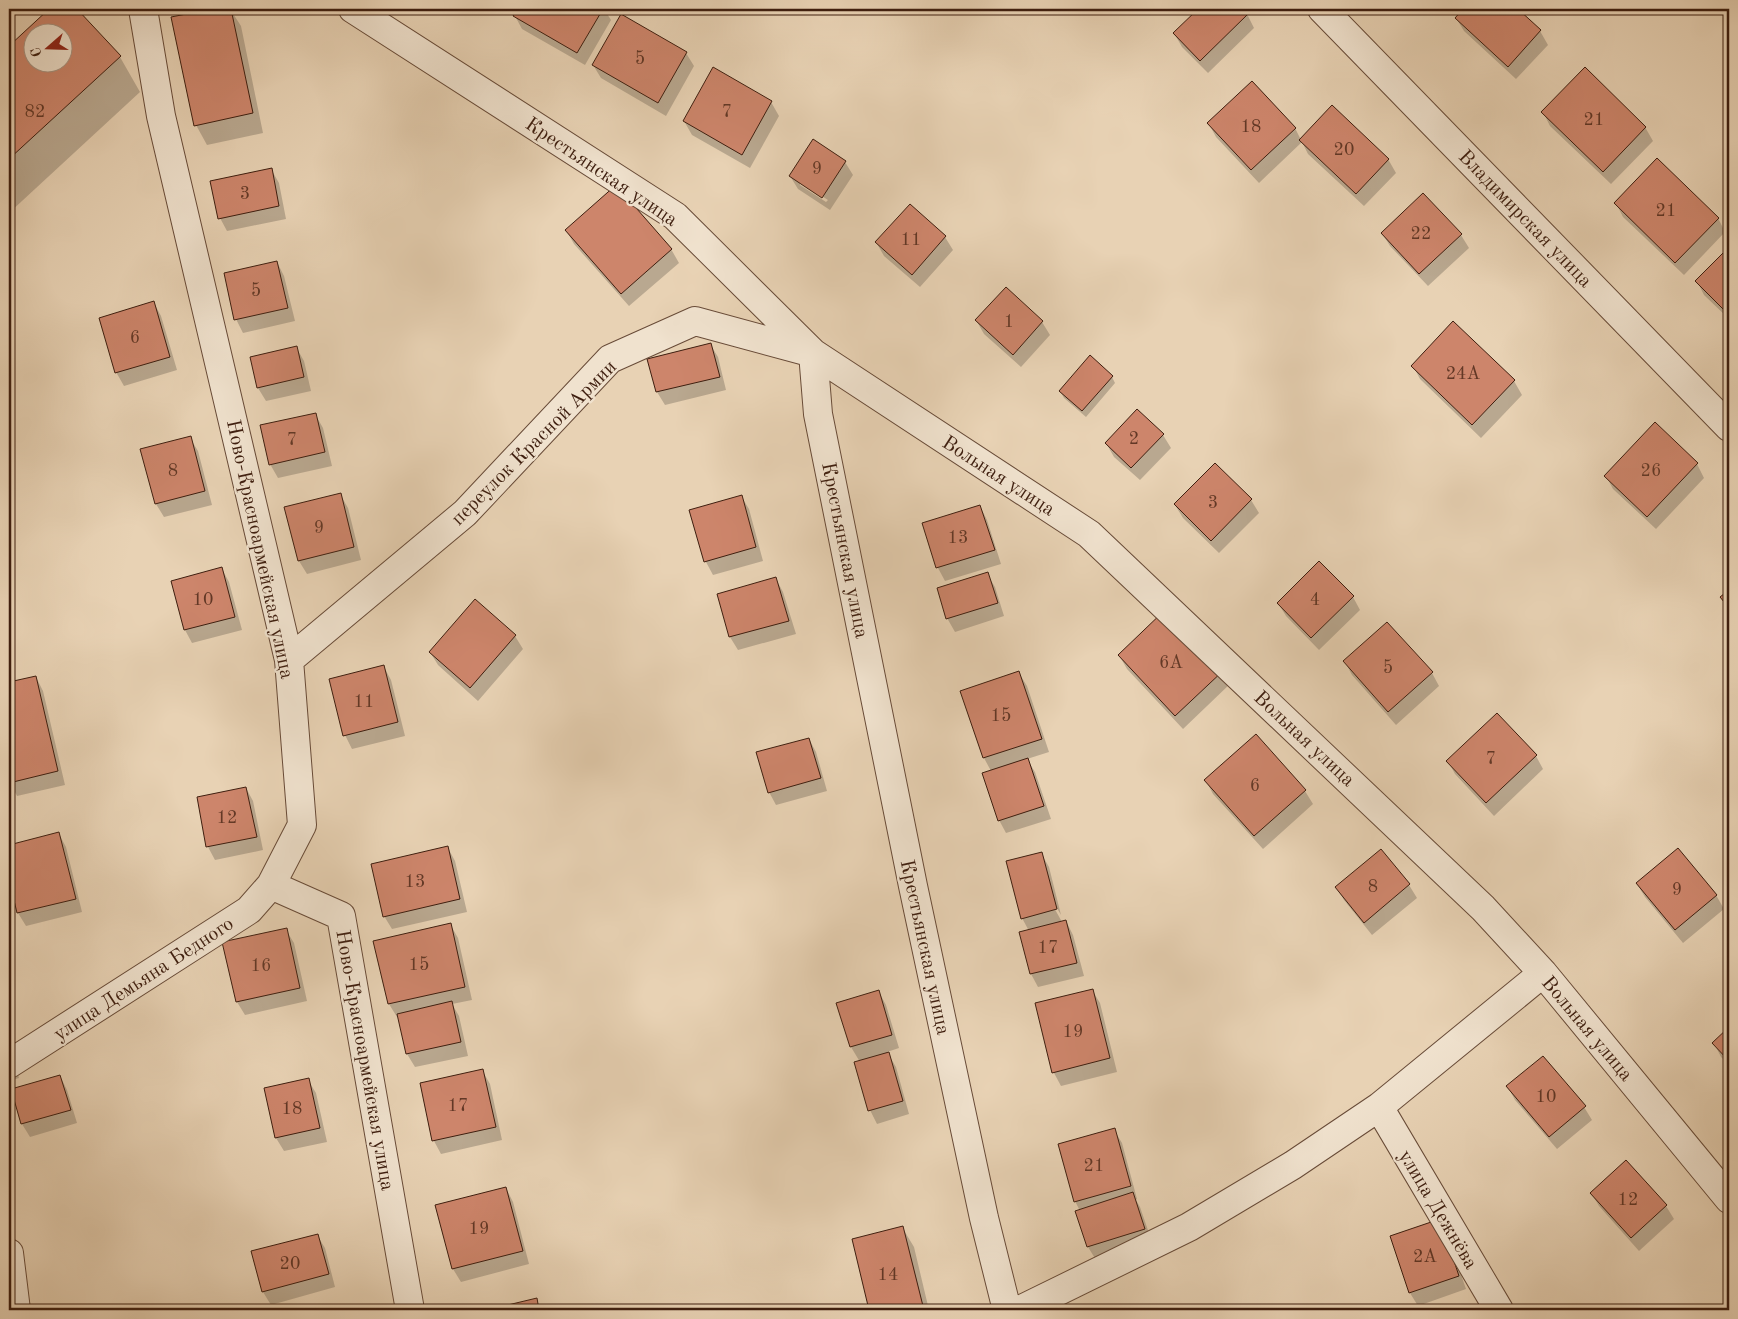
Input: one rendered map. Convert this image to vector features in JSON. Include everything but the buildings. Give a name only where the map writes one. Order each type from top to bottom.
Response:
[{"type":"street","name":"Ново-Красноармейская улица","points":[[143,9],[161,116],[289,660],[302,825],[271,885],[341,916],[410,1310]]},
{"type":"street","name":"Крестьянская улица","points":[[352,9],[675,216],[813,353],[818,414],[909,866],[984,1218],[1007,1310]]},
{"type":"street","name":"Владимирская улица","points":[[1322,9],[1729,427]]},
{"type":"street","name":"переулок Красной Армии","points":[[289,660],[466,513],[610,359],[695,321],[813,353]]},
{"type":"street","name":"Вольная улица","points":[[813,353],[1089,534],[1483,908],[1543,973],[1729,1199]]},
{"type":"street","name":"улица Демьяна Бедного","points":[[9,1064],[250,910],[271,885]]},
{"type":"street","points":[[1020,1310],[1189,1227],[1293,1165],[1379,1107],[1543,973]]},
{"type":"street","name":"улица Дежнёва","points":[[1379,1107],[1499,1310]]},
{"type":"street","points":[[9,1254],[16,1310]]}]
